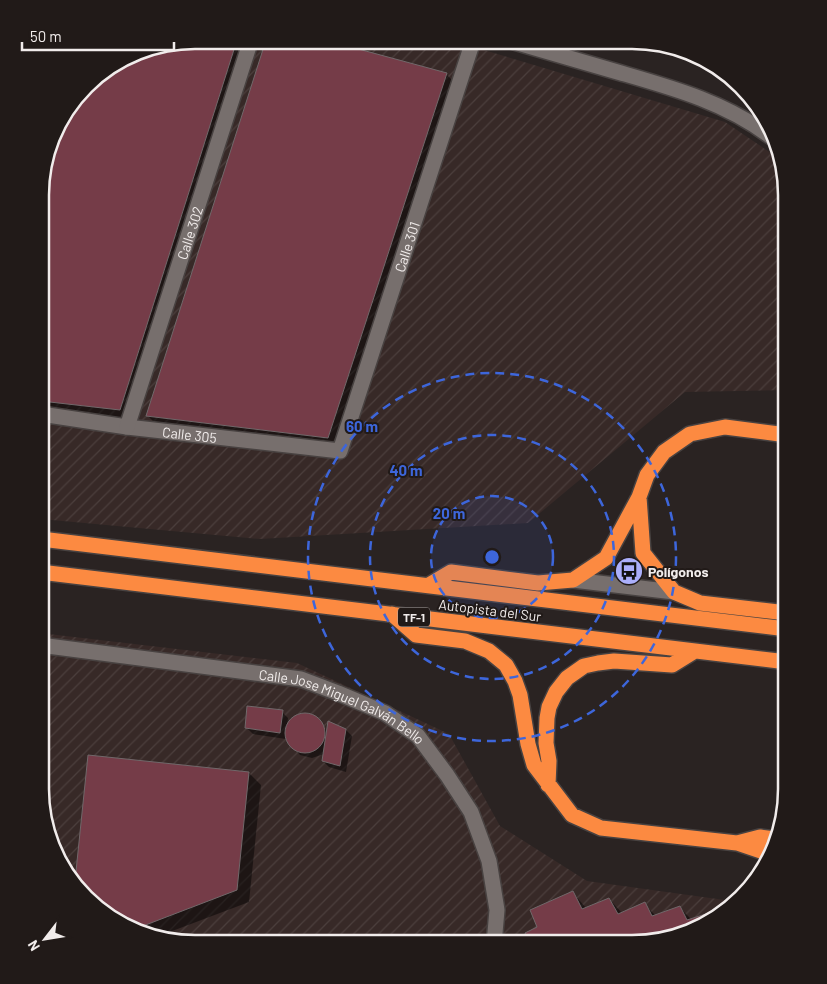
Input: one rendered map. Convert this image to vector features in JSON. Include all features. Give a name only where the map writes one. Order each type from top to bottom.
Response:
[{"type":"highway","points":[[429,585],[451,572],[538,583],[573,580],[606,558],[639,497],[647,475],[664,452],[690,434],[724,427],[778,434]]},
{"type":"highway","points":[[639,497],[643,553],[674,592],[700,603],[778,612]]},
{"type":"highway","name":"Autopista del Sur","points":[[49,540],[778,628]]},
{"type":"highway","name":"Autopista del Sur","points":[[49,573],[778,661]]},
{"type":"highway","points":[[392,614],[416,635],[465,641],[489,651],[506,665],[520,695],[528,744],[534,765],[572,815],[601,828],[737,843],[764,852]]},
{"type":"highway","points":[[548,785],[547,718],[549,707],[556,692],[567,678],[584,666],[614,661],[672,665],[693,652]]},
{"type":"highway","points":[[737,843],[760,837],[770,838]]},
{"type":"street","name":"Calle 302","points":[[128,427],[248,49]]},
{"type":"street","name":"Calle 301","points":[[340,451],[470,49]]},
{"type":"street","points":[[539,49],[674,88],[714,103],[763,129]]},
{"type":"street","name":"Calle 305","points":[[49,415],[128,427],[340,451]]},
{"type":"street","points":[[573,580],[674,592]]},
{"type":"street","name":"Calle Jose Miguel Galván Bello","points":[[49,646],[300,680],[338,693],[385,713],[418,736],[447,775],[470,812],[489,861],[498,910],[495,935]]},
{"type":"shaded area","points":[[481,49],[725,122],[772,154],[777,176],[778,195],[778,390],[685,392],[528,523],[260,539],[49,520],[50,176],[56,148],[68,122],[85,98],[98,85],[130,64],[148,56],[176,50]]},
{"type":"shaded area","points":[[49,634],[297,663],[449,734],[500,826],[587,881],[727,900],[705,916],[688,924],[670,930],[642,935],[185,935],[157,930],[139,924],[122,916],[91,893],[68,862],[54,827],[49,789]]},
{"type":"building","points":[[234,49],[120,410],[49,402],[49,195],[50,176],[56,148],[68,122],[85,98],[98,85],[122,68],[148,56],[176,50]]},
{"type":"building","points":[[263,49],[358,49],[447,73],[328,438],[146,416]]},
{"type":"building","points":[[247,706],[283,710],[280,733],[245,728]]},
{"type":"building","points":[[305,713],[319,719],[325,733],[319,747],[305,753],[291,747],[285,733],[291,719]]},
{"type":"building","points":[[328,721],[346,729],[340,766],[322,761]]},
{"type":"building","points":[[88,755],[249,772],[237,890],[144,926],[122,916],[106,905],[91,893],[76,873]]},
{"type":"building","points":[[573,891],[582,909],[609,898],[618,914],[645,902],[652,916],[680,906],[687,920],[710,913],[688,924],[651,934],[526,935],[525,933],[537,927],[530,910]]},
{"type":"place","name":"Polígonos","points":[[629,571]]}]
